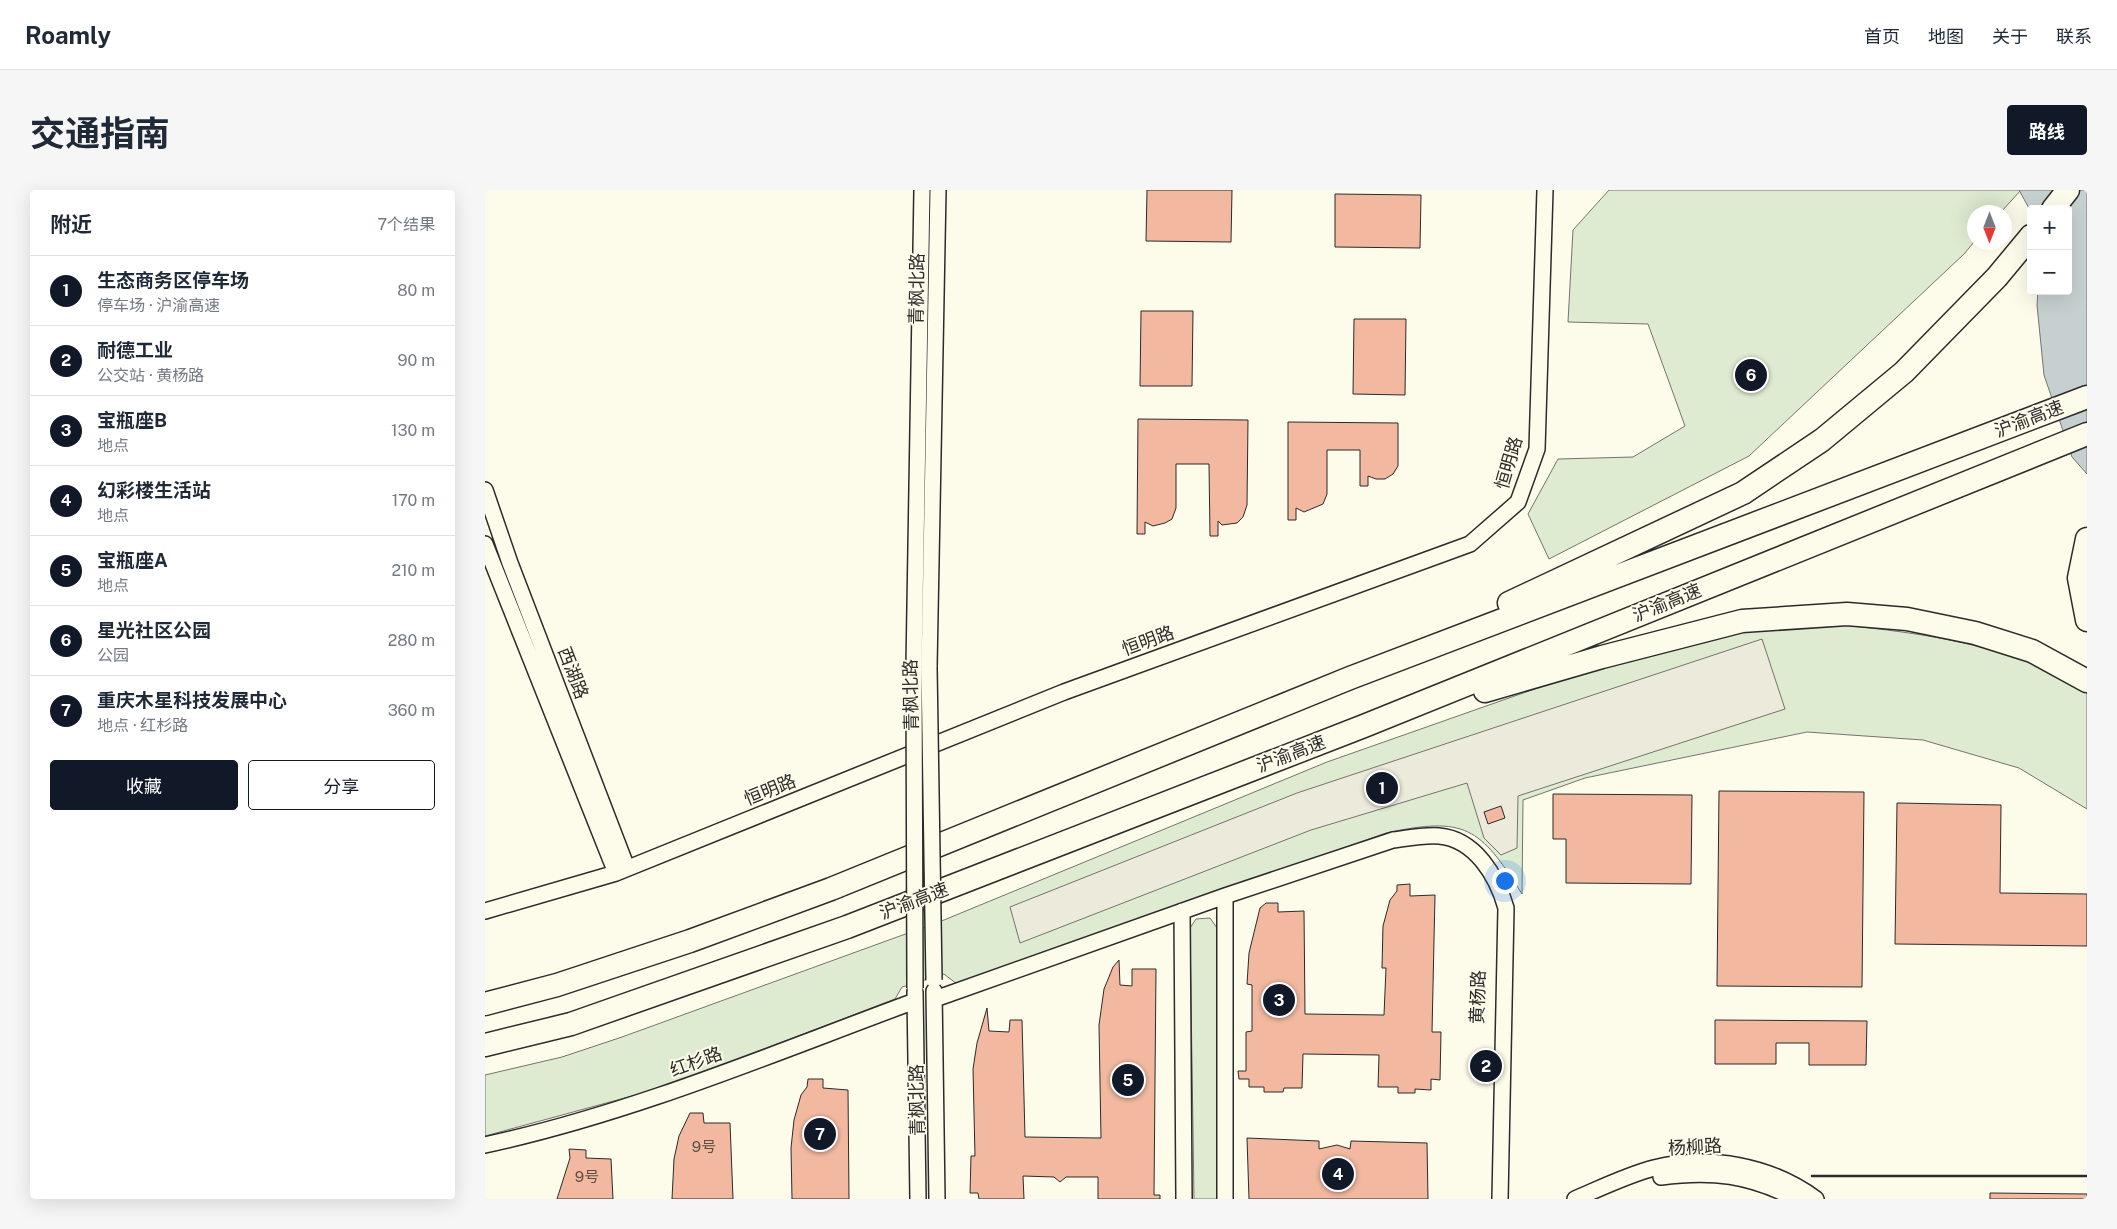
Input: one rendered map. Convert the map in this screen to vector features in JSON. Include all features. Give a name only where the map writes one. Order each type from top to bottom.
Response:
[{"type":"highway","points":[[2056,205],[2068,190]]},
{"type":"highway","points":[[1350,678],[1743,493],[1822,440],[1904,372],[1997,277],[2027,241]]},
{"type":"highway","name":"沪渝高速","points":[[485,1004],[557,985],[690,941],[831,889],[1350,678],[2087,397]]},
{"type":"highway","name":"沪渝高速","points":[[485,1044],[571,1024],[838,930],[1364,726],[2087,434]]},
{"type":"highway","points":[[2085,546],[2079,578],[2087,620]]},
{"type":"highway","points":[[1364,726],[1602,657],[1742,621],[1847,614],[1907,619],[1975,633],[2032,651],[2087,681]]},
{"type":"street","name":"青枫北路","points":[[918,1199],[913,666],[922,190]]},
{"type":"street","name":"青枫北路","points":[[937,1199],[929,667],[938,190]]},
{"type":"street","name":"恒明路","points":[[485,911],[622,871],[1064,692],[1470,544],[1518,502],[1537,449],[1545,190]]},
{"type":"street","name":"西湖路","points":[[485,490],[622,871]]},
{"type":"street","name":"西湖路","points":[[485,544],[488,564],[622,871]]},
{"type":"street","points":[[488,564],[510,563]]},
{"type":"street","points":[[935,999],[1225,896],[1393,840],[1417,836],[1440,836],[1460,842],[1477,854],[1499,887],[1507,916],[1501,1199]]},
{"type":"street","name":"黄杨路","points":[[1491,1199],[1500,912],[1499,887]]},
{"type":"street","points":[[1225,896],[1225,1199]]},
{"type":"street","points":[[1182,912],[1184,1199]]},
{"type":"street","name":"红杉路","points":[[485,1145],[583,1120],[666,1093],[915,994]]},
{"type":"street","name":"杨柳路","points":[[1575,1199],[1655,1168],[1708,1162],[1733,1164],[1758,1171],[1785,1181],[1816,1199]]},
{"type":"street","name":"杨柳路","points":[[1598,1199],[1632,1185],[1657,1178],[1708,1173],[1731,1175],[1757,1181],[1796,1199]]},
{"type":"green space","points":[[1609,190],[2021,190],[2007,205],[1967,205],[1967,250],[1964,254],[1749,456],[1549,559],[1528,514],[1558,459],[1633,457],[1685,426],[1648,324],[1568,322],[1573,230]]},
{"type":"green space","points":[[1844,625],[1940,638],[1987,649],[2040,667],[2087,693],[2087,809],[2019,768],[1923,740],[1807,732],[1585,778],[1523,800],[1522,894],[1494,854],[1481,841],[1468,832],[1453,827],[1435,826],[1386,833],[957,984],[944,974],[902,987],[895,999],[665,1087],[485,1136],[485,1075],[562,1057],[622,1037],[944,920],[1327,762],[1563,679],[1622,662],[1743,632]]},
{"type":"green space","points":[[1210,918],[1217,928],[1218,1199],[1194,1199],[1190,928],[1196,919]]},
{"type":"shaded area","points":[[2019,190],[2087,190],[2087,474],[2072,457],[2044,375],[2037,305],[2038,295],[2072,295],[2072,205],[2027,205]]},
{"type":"shaded area","points":[[1762,639],[1785,709],[1518,796],[1517,848],[1501,855],[1484,838],[1467,783],[1311,830],[1020,943],[1010,907],[1297,793]]},
{"type":"building","points":[[1147,190],[1232,190],[1231,242],[1146,241]]},
{"type":"building","points":[[1335,194],[1421,195],[1420,248],[1335,247]]},
{"type":"building","points":[[1141,311],[1193,311],[1192,386],[1140,386]]},
{"type":"building","points":[[1354,319],[1406,319],[1405,395],[1353,394]]},
{"type":"building","points":[[1138,419],[1248,420],[1247,505],[1243,517],[1237,523],[1222,525],[1218,521],[1218,536],[1210,536],[1209,464],[1176,464],[1176,508],[1172,519],[1153,526],[1145,522],[1145,534],[1137,534]]},
{"type":"building","points":[[1288,422],[1398,423],[1398,466],[1393,474],[1385,479],[1376,479],[1368,476],[1368,486],[1360,486],[1360,450],[1327,450],[1327,494],[1323,504],[1304,512],[1296,508],[1296,520],[1288,520]]},
{"type":"building","points":[[1719,791],[1864,792],[1862,987],[1717,986]]},
{"type":"building","points":[[1553,794],[1692,795],[1691,884],[1566,883],[1566,839],[1553,839]]},
{"type":"building","points":[[1897,803],[2001,805],[2000,893],[2087,894],[2087,946],[1895,944]]},
{"type":"building","points":[[1501,806],[1505,818],[1488,824],[1484,812]]},
{"type":"building","points":[[1410,884],[1410,896],[1435,895],[1432,1032],[1441,1032],[1440,1080],[1431,1079],[1431,1090],[1415,1089],[1415,1093],[1398,1093],[1398,1087],[1378,1087],[1379,1055],[1303,1054],[1302,1088],[1284,1088],[1283,1092],[1264,1092],[1264,1087],[1249,1087],[1249,1079],[1239,1079],[1238,1071],[1246,1071],[1246,1032],[1252,1031],[1252,985],[1247,984],[1249,953],[1260,908],[1266,903],[1278,903],[1278,912],[1304,911],[1305,1014],[1384,1015],[1386,968],[1382,968],[1383,926],[1390,900],[1397,891],[1397,885]]},
{"type":"building","points":[[1119,960],[1120,985],[1132,986],[1132,969],[1156,969],[1154,1195],[1160,1195],[1160,1199],[1098,1199],[1098,1177],[1066,1177],[1060,1182],[1054,1177],[1023,1176],[1024,1199],[979,1199],[978,1193],[970,1193],[971,1156],[975,1156],[973,1069],[977,1043],[987,1008],[989,1031],[1009,1032],[1010,1020],[1022,1020],[1025,1137],[1101,1138],[1099,1025],[1104,989],[1113,967]]},
{"type":"building","points":[[1715,1020],[1867,1021],[1866,1065],[1809,1065],[1809,1043],[1776,1043],[1776,1064],[1715,1064]]},
{"type":"building","points":[[808,1079],[823,1079],[823,1088],[848,1090],[849,1199],[792,1199],[791,1148],[794,1120],[801,1095],[807,1087]]},
{"type":"building","points":[[690,1113],[703,1113],[704,1123],[730,1123],[733,1199],[672,1199],[674,1159],[679,1136]]},
{"type":"building","points":[[1247,1138],[1319,1141],[1319,1149],[1337,1145],[1350,1149],[1351,1141],[1427,1143],[1428,1199],[1249,1199]]},
{"type":"building","points":[[569,1149],[586,1150],[586,1158],[611,1159],[613,1199],[557,1199],[570,1158]]},
{"type":"building","points":[[1990,1193],[2087,1194],[2087,1199],[1990,1199]]},
{"type":"wall","points":[[1812,1176],[2087,1176]]},
{"type":"place","name":"星光社区公园","points":[[1751,375]]},
{"type":"place","name":"生态商务区停车场","points":[[1382,788]]},
{"type":"place","name":"宝瓶座B","points":[[1279,1000]]},
{"type":"place","name":"耐德工业","points":[[1486,1066]]},
{"type":"place","name":"宝瓶座A","points":[[1128,1080]]},
{"type":"place","name":"重庆木星科技发展中心","points":[[820,1134]]},
{"type":"place","name":"幻彩楼生活站","points":[[1338,1174]]}]
